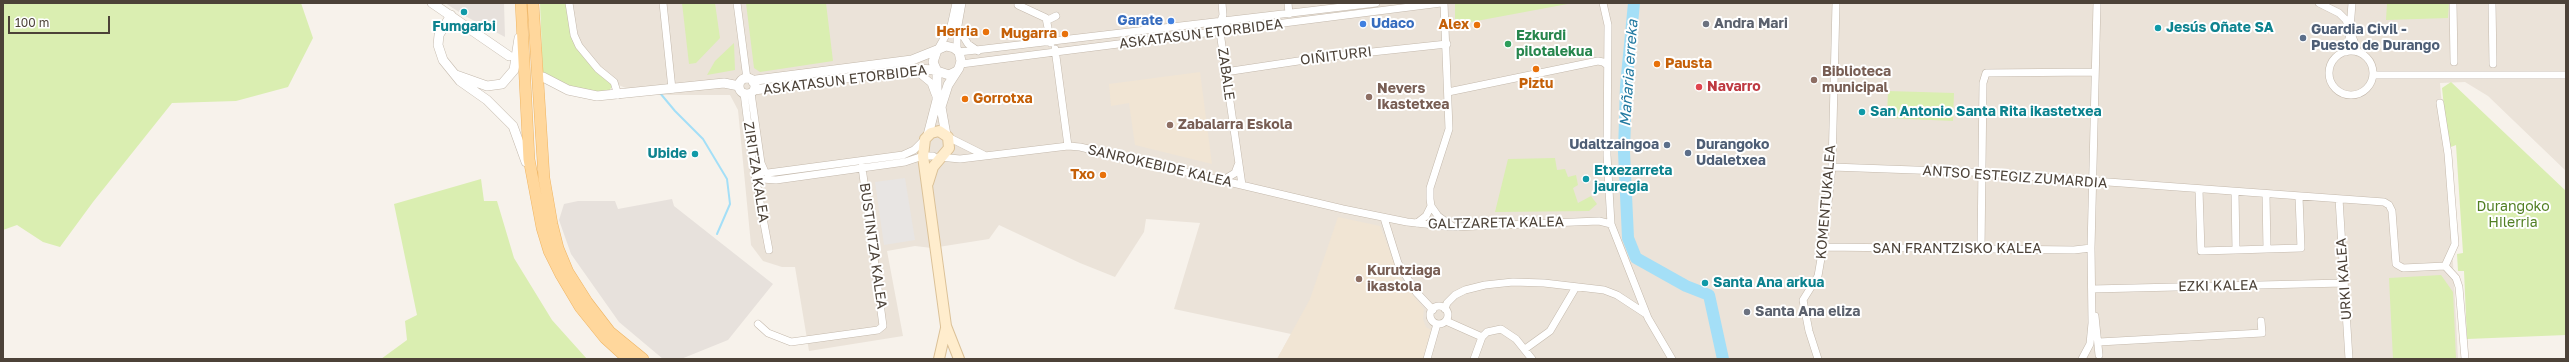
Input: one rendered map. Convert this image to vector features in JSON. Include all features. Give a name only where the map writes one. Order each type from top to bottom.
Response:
[{"type":"main road","points":[[521,3],[531,178],[542,228],[549,251],[580,307],[605,338],[628,359]]},
{"type":"main road","points":[[533,3],[542,165],[552,224],[558,248],[568,272],[587,302],[610,332],[643,359]]},
{"type":"main road","points":[[932,150],[950,145],[947,136],[939,131],[932,150],[927,179],[946,326],[959,359]]},
{"type":"main road","points":[[927,179],[931,172],[932,150]]},
{"type":"main road","points":[[938,359],[946,326]]},
{"type":"street","points":[[432,3],[509,56]]},
{"type":"street","points":[[569,3],[574,35],[579,46],[598,68],[614,82],[618,94]]},
{"type":"street","points":[[663,3],[672,89]]},
{"type":"street","points":[[737,3],[748,87]]},
{"type":"street","points":[[755,170],[762,179],[767,180],[905,162],[932,150],[937,100],[937,70],[933,62],[951,26],[956,3]]},
{"type":"street","points":[[962,3],[958,27],[959,68],[948,85],[941,107],[947,136],[984,155]]},
{"type":"street","name":"ZABALE","points":[[1222,3],[1220,32],[1242,185]]},
{"type":"street","points":[[1288,3],[1289,14]]},
{"type":"street","name":"ASKATASUN ETORBIDEA","points":[[958,51],[978,51],[1053,43],[1376,3]]},
{"type":"street","name":"ASKATASUN ETORBIDEA","points":[[959,68],[1055,52],[1441,3]]},
{"type":"street","points":[[1417,224],[1426,216],[1431,206],[1430,188],[1449,129],[1447,44],[1444,3]]},
{"type":"street","points":[[1603,3],[1606,13],[1611,224],[1646,314],[1672,359]]},
{"type":"street","name":"KOMENTUKALEA","points":[[1818,359],[1809,331],[1804,300],[1818,276],[1823,247],[1832,167],[1836,3]]},
{"type":"street","points":[[2084,357],[2090,344],[2092,300],[2092,182],[2097,3]]},
{"type":"street","points":[[2319,3],[2342,15],[2358,52],[2369,61],[2373,75],[2368,88],[2356,95],[2349,96],[2336,90],[2329,79],[2330,65],[2334,59],[2346,52],[2358,52]]},
{"type":"street","points":[[2346,52],[2350,32],[2352,3]]},
{"type":"street","points":[[2453,3],[2454,62]]},
{"type":"street","points":[[2492,3],[2493,64]]},
{"type":"street","points":[[1018,5],[1048,20]]},
{"type":"street","points":[[451,15],[439,36],[438,45],[443,60],[467,87],[496,107],[513,126],[521,144],[531,178]]},
{"type":"street","points":[[1048,20],[1056,16]]},
{"type":"street","points":[[456,75],[487,86],[496,86],[506,82],[512,76],[516,65],[522,17]]},
{"type":"street","points":[[1048,20],[1055,52],[1068,146]]},
{"type":"street","points":[[958,27],[968,44],[978,51]]},
{"type":"street","name":"OIÑITURRI","points":[[1225,72],[1325,57],[1447,44]]},
{"type":"street","points":[[938,50],[946,46],[958,51]]},
{"type":"street","name":"ASKATASUN ETORBIDEA","points":[[748,87],[763,79],[912,60],[938,50]]},
{"type":"street","points":[[1448,92],[1598,61],[1607,65]]},
{"type":"street","points":[[937,70],[949,75],[959,68]]},
{"type":"street","points":[[914,69],[930,83],[937,100]]},
{"type":"street","name":"ASKATASUN ETORBIDEA","points":[[543,77],[568,90],[582,94],[618,94],[724,83],[748,87],[914,69],[937,70]]},
{"type":"street","points":[[1981,249],[1983,83],[1986,73],[2095,72]]},
{"type":"street","points":[[2373,75],[2564,75]]},
{"type":"street","name":"ZIRITZA KALEA","points":[[748,87],[763,169],[768,173],[892,157],[910,152],[932,150]]},
{"type":"street","name":"ZIRITZA KALEA","points":[[748,87],[755,170],[769,250]]},
{"type":"street","points":[[2440,103],[2448,154],[2455,244],[2445,266],[2456,278],[2459,288],[2465,359]]},
{"type":"street","name":"SANROKEBIDE KALEA","points":[[932,150],[960,159],[1068,146],[1097,150],[1334,207]]},
{"type":"street","points":[[905,162],[918,165],[927,179]]},
{"type":"street","points":[[1222,180],[1235,173],[1238,163]]},
{"type":"street","name":"BUSTINTZA KALEA","points":[[758,324],[768,333],[791,342],[878,330],[883,326],[862,167]]},
{"type":"street","name":"ANTSO ESTEGIZ ZUMARDIA","points":[[1832,167],[1982,173],[2266,195],[2384,202],[2389,205],[2392,211],[2396,264],[2403,268],[2445,266]]},
{"type":"street","points":[[2199,190],[2201,251],[2301,248],[2299,197]]},
{"type":"street","points":[[2235,192],[2236,250]]},
{"type":"street","points":[[2266,195],[2267,249]]},
{"type":"street","name":"URKI KALEA","points":[[2339,199],[2349,359]]},
{"type":"street","points":[[1431,206],[1438,216],[1453,226]]},
{"type":"street","name":"GALTZARETA KALEA","points":[[1334,207],[1417,224],[1453,226],[1599,220],[1611,224]]},
{"type":"street","points":[[1384,218],[1398,262],[1416,292],[1433,310]]},
{"type":"street","name":"SAN FRANTZISKO KALEA","points":[[1823,247],[2074,250],[2091,248]]},
{"type":"street","points":[[1446,321],[1448,316],[1445,309],[1447,303],[1455,296],[1485,285],[1513,282],[1592,288],[1610,293],[1646,314]]},
{"type":"street","name":"EZKI KALEA","points":[[2092,289],[2344,283]]},
{"type":"street","points":[[1525,350],[1550,331],[1576,287]]},
{"type":"street","points":[[2092,300],[2101,357]]},
{"type":"street","points":[[1433,310],[1440,307],[1445,309]]},
{"type":"street","points":[[1433,310],[1431,318],[1437,324]]},
{"type":"street","points":[[1437,324],[1446,321],[1482,337]]},
{"type":"street","points":[[2099,342],[2262,334],[2261,321]]},
{"type":"street","points":[[1427,359],[1437,324]]},
{"type":"street","points":[[1474,359],[1482,337],[1487,332],[1501,329],[1508,332],[1532,359]]},
{"type":"street","points":[[2084,357],[2092,353],[2101,357]]},
{"type":"shaded area","points":[[445,3],[504,3],[505,37],[467,17]]},
{"type":"shaded area","points":[[567,3],[2566,3],[2566,171],[2488,96],[2465,82],[2440,83],[2450,205],[2458,359],[1277,359],[1291,334],[1174,309],[1200,223],[1146,219],[1144,232],[1115,277],[1080,263],[999,225],[989,239],[932,248],[915,246],[887,251],[903,336],[809,351],[795,267],[782,267],[763,261],[751,245],[738,110],[730,95],[643,95],[611,82],[584,57]]},
{"type":"shaded area","name":"Zabalarra Eskola","points":[[1200,72],[1212,164],[1135,145],[1129,103],[1111,106],[1109,84]]},
{"type":"shaded area","points":[[905,178],[915,240],[884,245],[875,182]]},
{"type":"shaded area","points":[[672,199],[674,206],[773,284],[728,340],[681,359],[663,359],[619,322],[571,254],[559,220],[564,204],[578,201],[615,201],[618,209]]},
{"type":"shaded area","name":"Kurutziaga ikastola","points":[[1338,217],[1380,226],[1406,291],[1409,290],[1424,309],[1423,319],[1426,327],[1431,330],[1423,359],[1277,359],[1310,299]]},
{"type":"green space","points":[[3,3],[301,3],[313,38],[288,87],[236,101],[172,103],[93,202],[60,247],[43,242],[17,225],[3,230]]},
{"type":"green space","points":[[540,3],[569,3],[574,35],[608,77],[612,86],[607,95],[597,96],[543,77]]},
{"type":"green space","points":[[682,3],[715,3],[720,38],[696,63],[689,64]]},
{"type":"green space","points":[[746,3],[826,3],[833,61],[760,72],[754,68]]},
{"type":"green space","points":[[1455,3],[1573,3],[1455,25]]},
{"type":"green space","points":[[2387,3],[2449,3],[2448,18],[2386,20]]},
{"type":"green space","points":[[734,43],[735,70],[707,75],[715,61]]},
{"type":"green space","name":"Durangoko Hilerria","points":[[2451,82],[2566,191],[2566,335],[2467,339],[2464,271],[2458,271],[2457,254],[2463,253],[2456,145],[2451,147],[2448,144],[2442,88]]},
{"type":"green space","points":[[1888,91],[1954,93],[1953,121],[1887,118]]},
{"type":"green space","points":[[1555,158],[1557,170],[1565,169],[1568,177],[1576,175],[1578,185],[1573,188],[1578,203],[1591,196],[1597,204],[1589,211],[1495,212],[1508,159]]},
{"type":"green space","points":[[481,179],[484,201],[497,201],[514,258],[552,320],[587,359],[381,359],[407,340],[405,321],[417,315],[394,204]]},
{"type":"green space","points":[[2441,275],[2453,292],[2456,359],[2393,359],[2389,278]]},
{"type":"waterway","name":"Mañaria erreka","points":[[1634,3],[1626,86],[1624,152],[1628,238],[1636,258],[1686,286],[1709,295],[1723,359]]},
{"type":"waterway","points":[[660,93],[675,111],[703,139],[727,179],[730,204],[717,234]]},
{"type":"place","name":"Fumgarbi","points":[[464,12]]},
{"type":"place","name":"Garate","points":[[1171,21]]},
{"type":"place","name":"Udaco","points":[[1363,24]]},
{"type":"place","name":"Andra Mari","points":[[1706,24]]},
{"type":"place","name":"Alex","points":[[1477,25]]},
{"type":"place","name":"Jesús Oñate SA","points":[[2158,28]]},
{"type":"place","name":"Herria","points":[[986,32]]},
{"type":"place","name":"Mugarra","points":[[1065,34]]},
{"type":"place","name":"Guardia Civil - Puesto de Durango","points":[[2303,38]]},
{"type":"place","name":"Ezkurdi pilotalekua","points":[[1508,44]]},
{"type":"place","name":"Pausta","points":[[1657,64]]},
{"type":"place","name":"Piztu","points":[[1536,69]]},
{"type":"place","name":"Biblioteca municipal","points":[[1814,80]]},
{"type":"place","name":"Navarro","points":[[1699,87]]},
{"type":"place","name":"Nevers Ikastetxea","points":[[1369,97]]},
{"type":"place","name":"Gorrotxa","points":[[965,99]]},
{"type":"place","name":"San Antonio Santa Rita ikastetxea","points":[[1862,112]]},
{"type":"place","name":"Zabalarra Eskola","points":[[1170,125]]},
{"type":"place","name":"Udaltzaingoa","points":[[1667,145]]},
{"type":"place","name":"Durangoko Udaletxea","points":[[1688,153]]},
{"type":"place","name":"Ubide","points":[[695,154]]},
{"type":"place","name":"Txo","points":[[1103,175]]},
{"type":"place","name":"Etxezarreta jauregia","points":[[1586,179]]},
{"type":"place","name":"Kurutziaga ikastola","points":[[1359,279]]},
{"type":"place","name":"Santa Ana arkua","points":[[1705,283]]},
{"type":"place","name":"Santa Ana eliza","points":[[1747,312]]}]
